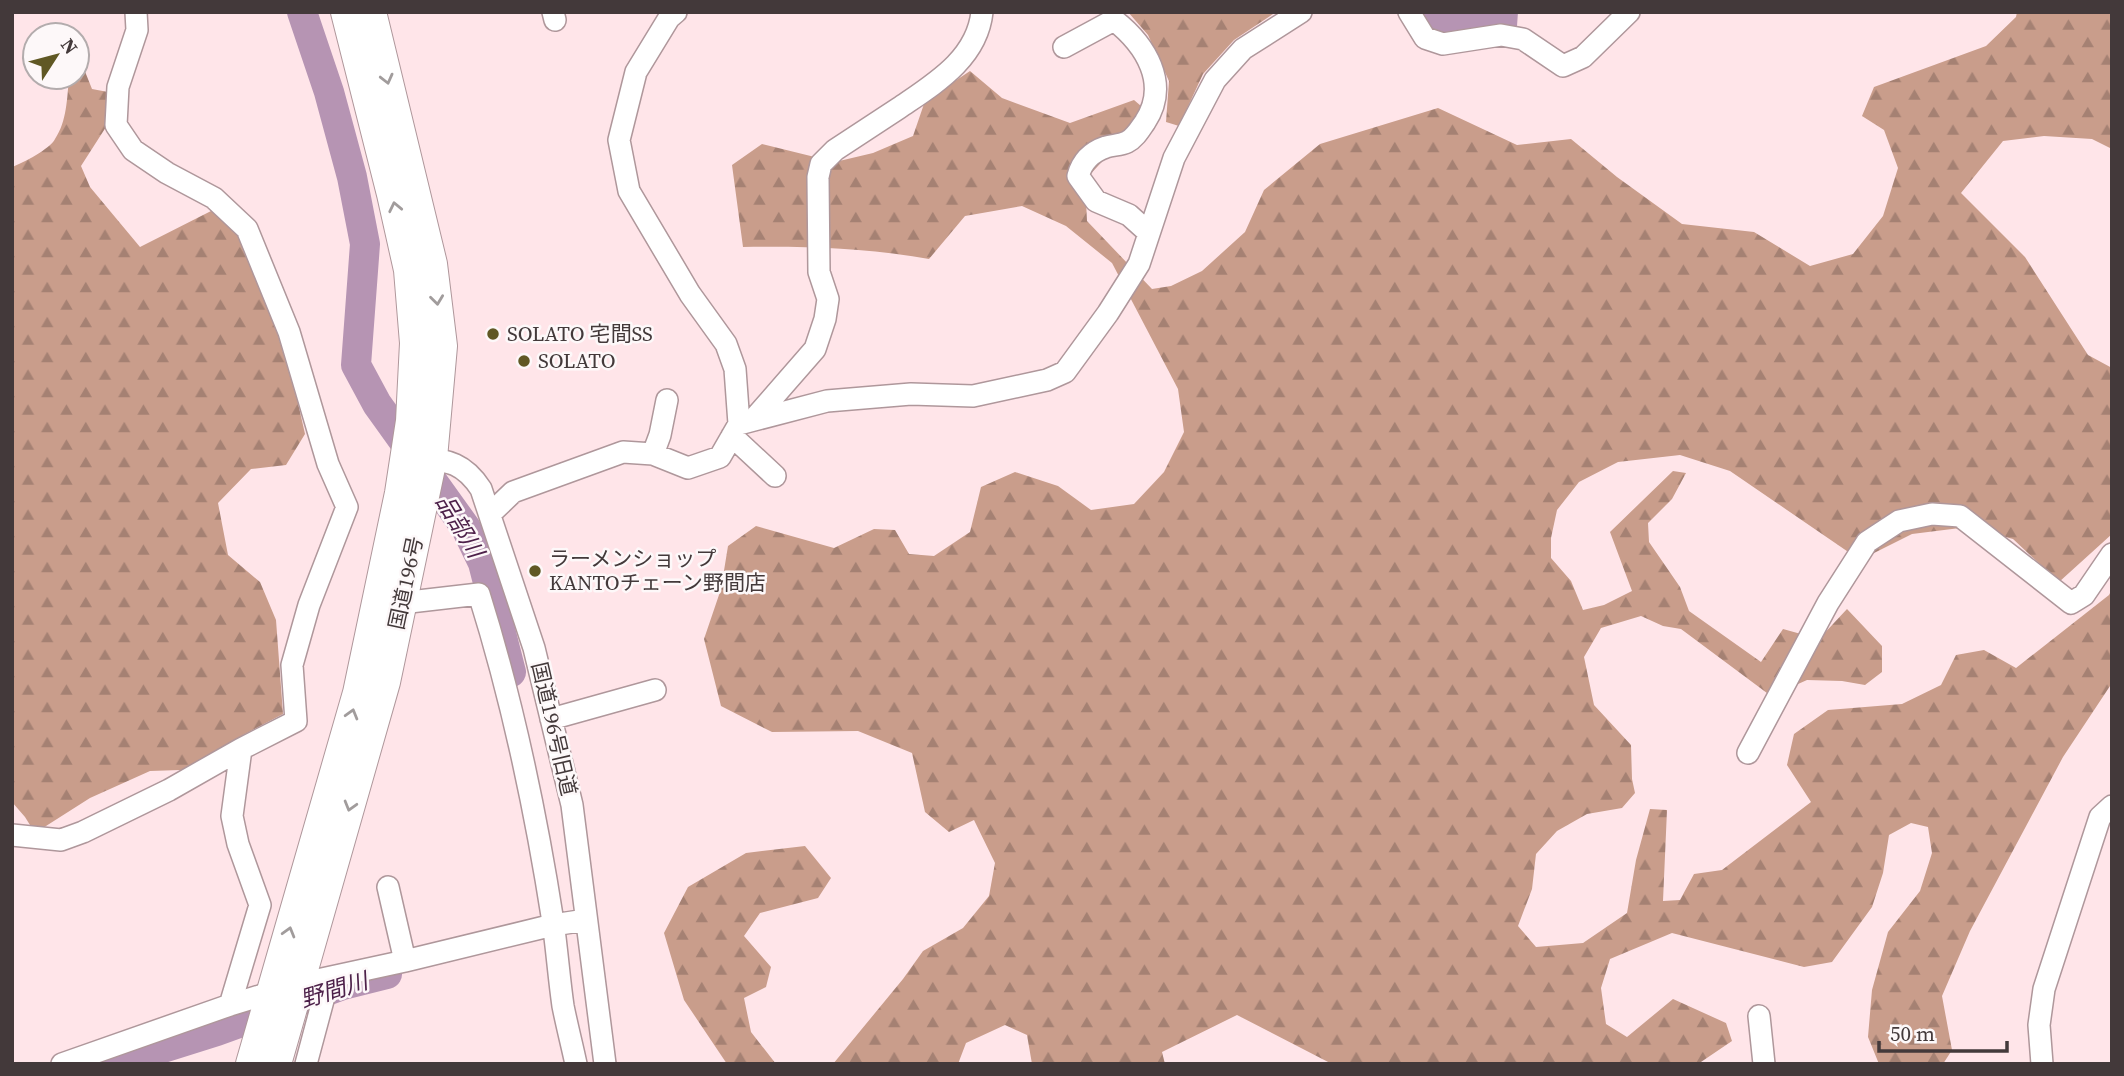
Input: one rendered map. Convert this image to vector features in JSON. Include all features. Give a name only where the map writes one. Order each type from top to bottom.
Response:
[{"type":"highway","name":"国道196号","points":[[251,1064],[261,1027],[286,995],[385,682],[423,501],[422,460],[411,421],[415,343],[409,270],[346,12]]},
{"type":"highway","name":"国道196号","points":[[276,1064],[286,995],[358,693],[422,460],[442,346],[432,264],[371,12]]},
{"type":"street","points":[[12,835],[61,839],[83,832],[169,790],[296,721],[292,665],[310,605],[347,507],[328,464],[289,332],[247,229],[214,198],[167,173],[133,150],[116,125],[118,87],[137,30],[136,12]]},
{"type":"street","points":[[676,12],[669,18],[636,72],[619,140],[629,191],[690,294],[726,344],[736,369],[741,427],[775,475]]},
{"type":"street","points":[[490,514],[513,492],[623,452],[653,454],[688,468],[720,457],[741,427],[815,349],[825,319],[828,299],[819,272],[818,177],[821,164],[835,150],[938,82],[968,50],[981,25],[982,12]]},
{"type":"street","points":[[741,427],[827,401],[911,394],[973,396],[1047,380],[1065,372],[1108,313],[1139,264],[1174,158],[1215,80],[1243,49],[1301,12]]},
{"type":"street","points":[[1409,12],[1425,38],[1443,44],[1501,35],[1523,39],[1563,66],[1583,57],[1629,12]]},
{"type":"street","points":[[1064,47],[1114,20],[1139,44],[1149,61],[1157,82],[1148,117],[1127,143],[1105,147],[1087,158],[1082,163],[1078,176],[1096,201],[1129,215],[1149,233]]},
{"type":"street","points":[[653,454],[667,400]]},
{"type":"street","name":"国道196号旧道","points":[[422,460],[449,461],[463,467],[481,489],[534,648],[572,805],[605,1064]]},
{"type":"street","points":[[1748,753],[1828,603],[1867,542],[1899,521],[1931,514],[1960,516],[2071,603],[2084,595],[2112,554]]},
{"type":"street","points":[[401,603],[479,594],[512,713],[553,925],[562,995],[576,1064]]},
{"type":"street","points":[[551,719],[655,690]]},
{"type":"street","points":[[230,1005],[260,905],[238,844],[233,817],[241,749]]},
{"type":"street","points":[[2042,1064],[2039,1025],[2043,989],[2100,817],[2112,806]]},
{"type":"street","points":[[388,887],[405,961]]},
{"type":"street","points":[[62,1064],[230,1005],[286,995],[329,978],[553,925],[586,920]]},
{"type":"street","points":[[306,1064],[329,978]]},
{"type":"street","points":[[1759,1016],[1764,1064]]},
{"type":"green space","points":[[1128,12],[1276,12],[1234,40],[1203,74],[1179,126],[1166,122],[1169,81],[1148,35]]},
{"type":"green space","points":[[2017,12],[2112,12],[2112,149],[2092,139],[2044,136],[2003,141],[1961,193],[2025,257],[2088,355],[2112,368],[2112,534],[2059,582],[2013,539],[1968,527],[1912,534],[1860,560],[1730,471],[1680,455],[1618,462],[1579,482],[1557,510],[1551,538],[1551,558],[1571,581],[1583,610],[1604,605],[1632,591],[1610,532],[1673,471],[1686,473],[1672,499],[1648,523],[1649,542],[1680,587],[1689,611],[1761,662],[1783,629],[1819,639],[1847,609],[1882,646],[1882,672],[1865,685],[1807,680],[1771,696],[1681,629],[1663,626],[1641,616],[1601,628],[1584,657],[1594,705],[1631,745],[1635,793],[1622,808],[1587,814],[1557,831],[1536,854],[1532,889],[1518,926],[1536,947],[1583,943],[1627,913],[1636,860],[1650,809],[1667,810],[1663,901],[1680,900],[1694,874],[1722,870],[1811,802],[1787,765],[1794,734],[1828,710],[1902,704],[1941,685],[1956,655],[1984,650],[2016,668],[2109,595],[2112,589],[2112,683],[2063,757],[1970,931],[1942,996],[1952,1050],[1943,1064],[1879,1064],[1868,1037],[1872,990],[1888,932],[1920,891],[1932,853],[1928,827],[1911,823],[1889,835],[1883,873],[1872,907],[1832,962],[1804,967],[1672,933],[1610,959],[1601,988],[1606,1024],[1627,1037],[1673,999],[1726,1023],[1732,1041],[1698,1064],[1332,1064],[1237,1015],[1162,1052],[1165,1064],[1032,1064],[1027,1035],[1005,1025],[966,1043],[958,1064],[833,1064],[923,951],[963,928],[989,896],[995,863],[974,820],[949,832],[925,812],[912,753],[858,731],[772,732],[721,706],[704,639],[721,589],[728,546],[756,526],[834,548],[874,529],[895,530],[909,554],[934,556],[970,532],[981,487],[1015,472],[1058,486],[1091,510],[1134,504],[1164,472],[1184,432],[1178,389],[1112,263],[1066,226],[1022,206],[965,216],[929,259],[836,248],[743,247],[732,165],[762,144],[835,162],[873,153],[913,136],[925,101],[970,71],[1002,98],[1070,123],[1134,100],[1148,112],[1085,180],[1087,221],[1152,289],[1171,286],[1202,271],[1245,232],[1264,190],[1320,144],[1438,108],[1517,145],[1571,139],[1617,177],[1682,224],[1754,232],[1810,266],[1853,254],[1883,216],[1898,168],[1884,130],[1862,116],[1874,87],[1986,46],[2016,17]]},
{"type":"green space","points":[[91,86],[108,92],[106,127],[81,166],[90,187],[140,247],[213,210],[239,234],[272,315],[305,434],[286,465],[251,469],[218,503],[228,555],[260,582],[276,620],[283,714],[232,741],[210,769],[150,771],[90,798],[35,833],[12,802],[12,167],[52,143],[59,132],[68,91],[91,91]]},
{"type":"green space","points":[[805,846],[831,878],[818,898],[760,913],[744,936],[771,967],[766,987],[744,998],[751,1032],[776,1064],[727,1064],[684,1000],[664,933],[688,887],[746,853]]},
{"type":"shaded area","points":[[1418,12],[1518,12],[1517,26],[1450,34],[1432,30]]},
{"type":"waterway","name":"品部川","points":[[302,12],[329,92],[352,177],[365,244],[356,365],[377,404],[466,528],[483,563],[511,672]]},
{"type":"waterway","name":"野間川","points":[[112,1064],[217,1031],[343,985],[387,974]]},
{"type":"place","name":"SOLATO 宅間SS","points":[[493,334]]},
{"type":"place","name":"SOLATO","points":[[524,361]]},
{"type":"place","name":"ラーメンショップ KANTOチェーン野間店","points":[[535,571]]}]
